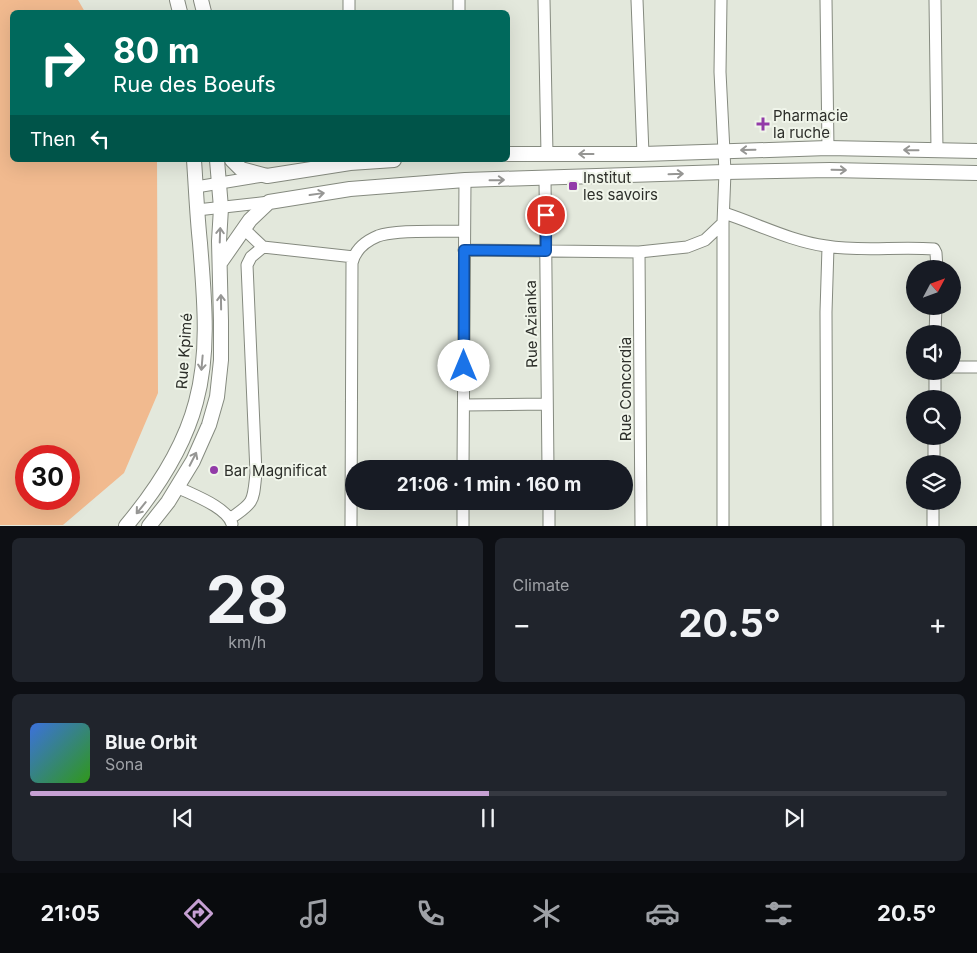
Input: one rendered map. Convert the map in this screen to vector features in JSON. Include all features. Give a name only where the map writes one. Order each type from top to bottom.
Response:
[{"type":"main road","points":[[510,154],[643,154],[828,148],[977,151]]},
{"type":"main road","name":"Rue Kpimé","points":[[126,526],[143,506],[162,478],[180,446],[197,400],[204,346],[204,309],[194,162]]},
{"type":"main road","points":[[152,523],[192,461],[208,425],[217,397],[221,360],[219,241],[221,208],[217,162]]},
{"type":"main road","points":[[234,162],[241,169],[267,176],[350,162]]},
{"type":"main road","points":[[220,263],[250,220],[269,202],[350,190],[465,180],[725,172],[830,170],[977,174]]},
{"type":"street","points":[[544,0],[546,154]]},
{"type":"street","points":[[637,0],[643,154]]},
{"type":"street","points":[[721,0],[720,72],[725,172],[723,218],[723,526]]},
{"type":"street","points":[[826,0],[828,148]]},
{"type":"street","points":[[935,0],[937,150]]},
{"type":"street","points":[[196,187],[267,176]]},
{"type":"street","name":"Rue Azianka","points":[[545,178],[548,460]]},
{"type":"street","points":[[463,460],[465,180]]},
{"type":"street","points":[[197,210],[269,202]]},
{"type":"street","points":[[723,218],[789,238],[828,247],[876,249],[913,247],[934,249],[936,260]]},
{"type":"street","points":[[464,250],[639,252],[687,247],[697,245],[712,234],[723,218]]},
{"type":"street","points":[[244,229],[263,247],[354,257]]},
{"type":"street","points":[[352,460],[352,273],[354,257],[366,242],[379,236],[396,233],[464,231]]},
{"type":"street","points":[[177,487],[221,509],[232,522],[248,507],[252,500],[255,480],[247,265],[251,257],[263,247]]},
{"type":"street","points":[[827,526],[826,312],[828,247]]},
{"type":"street","name":"Rue Concordia","points":[[639,252],[641,526]]},
{"type":"street","points":[[961,367],[977,367]]},
{"type":"street","points":[[464,405],[547,404]]},
{"type":"street","points":[[351,510],[351,526]]},
{"type":"street","points":[[463,510],[463,526]]},
{"type":"street","points":[[549,510],[549,526]]},
{"type":"street","points":[[933,526],[934,510]]},
{"type":"shaded area","points":[[0,0],[78,0],[84,10],[10,10],[10,162],[157,162],[158,393],[124,473],[63,525],[0,525]]},
{"type":"place","name":"Pharmacie la ruche","points":[[763,124]]},
{"type":"place","name":"Institut les savoirs","points":[[573,186]]},
{"type":"place","name":"Bar Magnificat","points":[[214,470]]},
{"type":"route","points":[[464,366],[464,250],[546,251],[546,215]]}]
